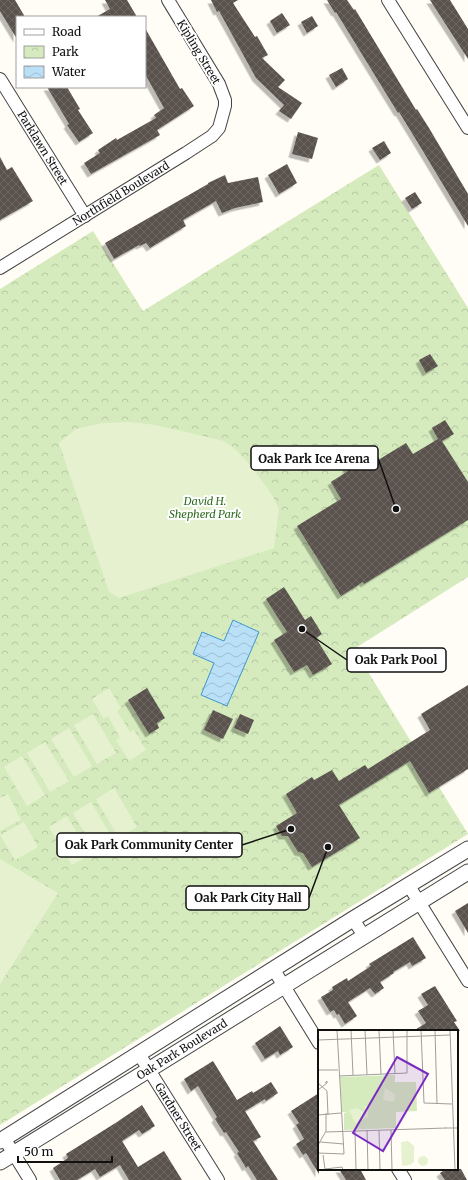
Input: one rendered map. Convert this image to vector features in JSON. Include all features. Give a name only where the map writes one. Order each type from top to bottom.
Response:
[{"type":"street","name":"Kipling Street","points":[[168,0],[219,84],[225,100],[225,106]]},
{"type":"street","points":[[388,0],[468,128]]},
{"type":"street","name":"Parklawn Street","points":[[0,79],[85,216]]},
{"type":"street","name":"Northfield Boulevard","points":[[0,268],[212,136],[219,128],[225,106]]},
{"type":"street","name":"Oak Park Boulevard","points":[[2,1139],[468,849]]},
{"type":"street","name":"Oak Park Boulevard","points":[[0,1162],[468,872]]},
{"type":"street","points":[[408,886],[468,981]]},
{"type":"street","points":[[354,919],[364,936]]},
{"type":"street","points":[[274,970],[318,1041]]},
{"type":"street","name":"Gardner Street","points":[[139,1054],[218,1180]]},
{"type":"street","points":[[2,1139],[14,1154],[30,1180]]},
{"type":"street","points":[[399,1170],[405,1180]]},
{"type":"green space","name":"David H. Shepherd Park","points":[[379,165],[468,308],[468,577],[354,649],[468,834],[0,1125],[0,289],[93,231],[143,311]]},
{"type":"green space","points":[[129,422],[155,425],[224,441],[233,447],[246,460],[260,478],[272,495],[279,509],[274,548],[119,598],[109,592],[59,443],[76,429],[102,423]]},
{"type":"green space","points":[[109,688],[121,708],[117,711],[130,732],[134,730],[146,750],[129,761],[116,740],[120,738],[108,716],[104,719],[92,699]]},
{"type":"green space","points":[[93,714],[116,753],[97,764],[74,725]]},
{"type":"green space","points":[[69,728],[92,766],[74,777],[51,739]]},
{"type":"green space","points":[[45,742],[69,781],[50,792],[27,753]]},
{"type":"green space","points":[[22,756],[45,795],[27,806],[4,767]]},
{"type":"green space","points":[[114,788],[137,827],[119,838],[96,799]]},
{"type":"green space","points":[[8,794],[21,820],[0,831],[0,798]]},
{"type":"green space","points":[[91,802],[114,841],[96,852],[73,813]]},
{"type":"green space","points":[[67,816],[90,855],[72,865],[49,827]]},
{"type":"green space","points":[[24,822],[38,847],[15,860],[0,835]]},
{"type":"green space","points":[[0,859],[58,893],[0,984]]},
{"type":"water","points":[[233,620],[259,632],[227,706],[201,695],[214,663],[193,654],[202,632],[224,641]]},
{"type":"building","points":[[0,0],[15,0],[24,16],[16,16],[16,37],[0,11]]},
{"type":"building","points":[[105,0],[127,0],[136,16],[98,16],[110,9]]},
{"type":"building","points":[[211,0],[238,0],[233,3],[255,37],[257,36],[268,55],[262,58],[285,80],[278,87],[302,103],[291,119],[279,111],[284,105],[256,78],[219,11],[217,12]]},
{"type":"building","points":[[327,0],[347,0],[354,10],[355,9],[468,194],[468,226],[399,112],[398,113],[336,12],[335,13]]},
{"type":"building","points":[[430,0],[450,0],[468,29],[468,59]]},
{"type":"building","points":[[282,13],[290,25],[277,33],[270,21]]},
{"type":"building","points":[[312,16],[318,26],[307,33],[301,22]]},
{"type":"building","points":[[146,30],[180,89],[182,88],[194,106],[157,130],[160,135],[91,174],[84,163],[100,153],[98,150],[116,138],[117,140],[156,118],[154,115],[164,108],[146,76]]},
{"type":"building","points":[[342,68],[348,79],[336,87],[329,75]]},
{"type":"building","points":[[48,88],[68,88],[80,109],[78,110],[93,133],[79,142],[67,125],[69,124]]},
{"type":"building","points":[[298,132],[318,138],[312,159],[292,154]]},
{"type":"building","points":[[384,141],[391,153],[380,160],[372,148]]},
{"type":"building","points":[[0,157],[7,170],[12,167],[33,201],[0,220]]},
{"type":"building","points":[[287,164],[297,183],[279,194],[268,175]]},
{"type":"building","points":[[225,175],[228,183],[258,177],[263,202],[235,208],[222,213],[216,201],[183,220],[186,226],[150,248],[146,243],[140,246],[139,245],[114,259],[105,243],[208,183]]},
{"type":"building","points":[[415,192],[422,203],[412,209],[405,198]]},
{"type":"building","points":[[430,354],[438,366],[426,373],[419,360]]},
{"type":"building","points":[[445,420],[454,434],[442,441],[468,482],[468,520],[364,584],[363,582],[341,596],[297,526],[341,499],[331,482],[348,471],[346,468],[360,459],[365,468],[406,443],[413,454],[438,439],[432,428]]},
{"type":"building","points":[[284,587],[305,620],[311,616],[322,634],[316,638],[332,664],[313,675],[307,665],[294,672],[274,640],[287,632],[266,599]]},
{"type":"building","points":[[468,685],[468,769],[429,793],[410,761],[339,805],[360,838],[312,867],[303,853],[298,852],[288,836],[282,836],[276,826],[297,813],[286,794],[312,777],[314,780],[332,770],[339,781],[365,765],[368,769],[430,730],[421,714]]},
{"type":"building","points":[[147,688],[165,718],[157,723],[159,728],[149,734],[128,700]]},
{"type":"building","points":[[213,710],[233,719],[223,739],[204,730]]},
{"type":"building","points":[[240,714],[254,720],[248,734],[234,728]]},
{"type":"building","points":[[468,903],[468,933],[455,911]]},
{"type":"building","points":[[413,937],[426,958],[412,966],[410,962],[393,972],[394,973],[380,982],[384,988],[375,994],[370,988],[348,1002],[357,1016],[345,1024],[339,1014],[337,1015],[334,1010],[330,1012],[321,997],[333,990],[332,987],[347,978],[348,981],[371,966],[369,964]]},
{"type":"building","points":[[435,986],[457,1021],[454,1022],[460,1031],[415,1030],[426,1023],[418,1011],[428,1005],[421,994]]},
{"type":"building","points":[[280,1026],[293,1047],[280,1055],[278,1051],[265,1059],[255,1043]]},
{"type":"building","points":[[213,1061],[237,1100],[252,1091],[253,1093],[271,1082],[278,1093],[266,1101],[265,1099],[245,1111],[261,1137],[253,1141],[278,1180],[257,1180],[248,1166],[246,1168],[237,1153],[239,1152],[226,1132],[224,1133],[215,1119],[217,1117],[198,1086],[191,1091],[184,1079]]},
{"type":"building","points":[[318,1094],[319,1174],[306,1153],[303,1155],[296,1144],[304,1139],[296,1125],[299,1123],[291,1111]]},
{"type":"building","points":[[142,1105],[155,1126],[142,1134],[139,1130],[122,1141],[138,1167],[164,1151],[182,1180],[129,1180],[120,1165],[100,1177],[95,1169],[77,1180],[60,1180],[53,1168],[68,1158],[66,1154]]},
{"type":"building","points":[[461,1169],[467,1180],[445,1180],[440,1173],[444,1170]]},
{"type":"building","points":[[340,1170],[361,1170],[366,1180],[346,1180]]},
{"type":"place","name":"Oak Park Ice Arena","points":[[396,509]]},
{"type":"place","name":"Oak Park Pool","points":[[302,629]]},
{"type":"place","name":"Oak Park Community Center","points":[[291,829]]},
{"type":"place","name":"Oak Park City Hall","points":[[328,847]]}]
